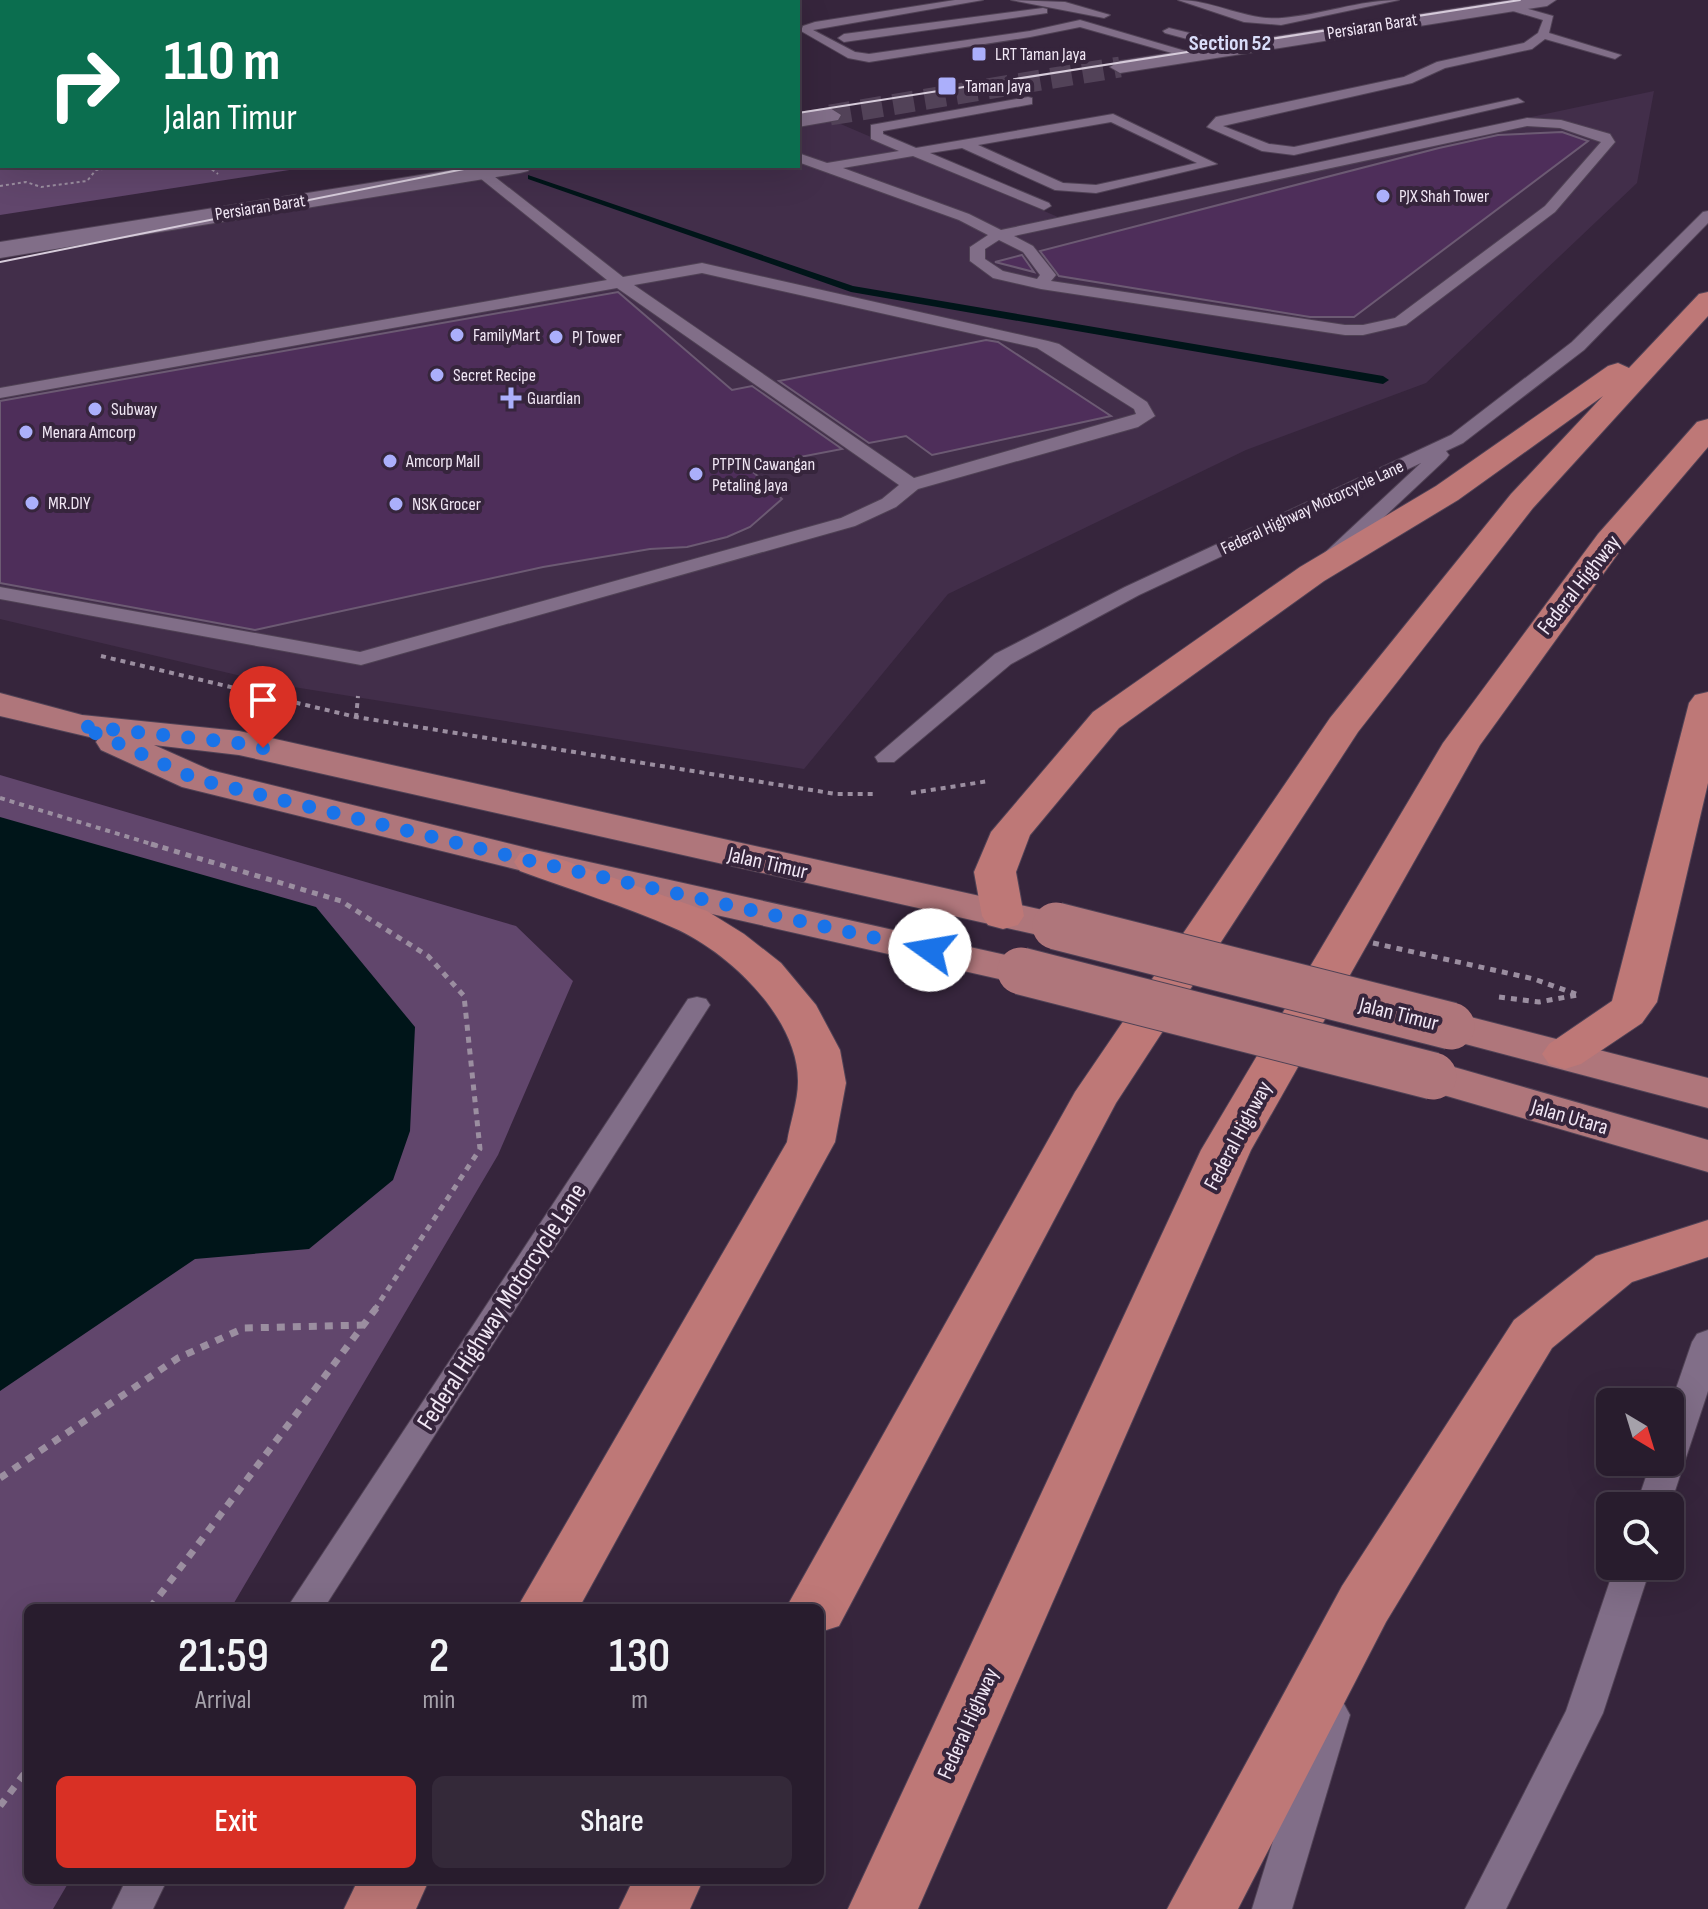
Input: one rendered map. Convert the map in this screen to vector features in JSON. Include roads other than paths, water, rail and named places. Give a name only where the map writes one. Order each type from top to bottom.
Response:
[{"type":"highway","points":[[1003,916],[995,872],[1011,832],[1106,720],[1312,574],[1447,493],[1697,313]]},
{"type":"highway","points":[[819,1604],[1092,1103],[1343,726],[1522,501],[1697,313]]},
{"type":"highway","name":"Federal Highway","points":[[883,1909],[1226,1150],[1462,743],[1610,541],[1708,428]]},
{"type":"highway","points":[[1565,1054],[1626,1013],[1634,1002],[1708,703]]},
{"type":"highway","points":[[535,862],[692,920],[729,943],[765,972],[800,1015],[817,1050],[822,1083],[811,1142],[550,1604]]},
{"type":"highway","points":[[1202,1909],[1364,1604],[1533,1334],[1614,1269],[1708,1238]]},
{"type":"highway","points":[[379,1909],[393,1884]]},
{"type":"highway","points":[[654,1909],[667,1884]]},
{"type":"main road","name":"Jalan Timur","points":[[0,704],[80,726],[196,779],[535,862],[1021,971],[1433,1076]]},
{"type":"main road","name":"Jalan Timur","points":[[80,726],[239,743],[1056,926],[1565,1054]]},
{"type":"main road","points":[[1565,1054],[1708,1093]]},
{"type":"main road","name":"Jalan Utara","points":[[1433,1076],[1708,1156]]},
{"type":"street","name":"Persiaran Barat","points":[[1291,39],[1196,47],[1113,60],[1158,36],[1196,47],[1235,48],[1547,0]]},
{"type":"street","points":[[800,108],[830,115]]},
{"type":"street","name":"Persiaran Barat","points":[[0,228],[376,168]]},
{"type":"street","name":"Persiaran Barat","points":[[0,250],[476,169]]},
{"type":"lane","points":[[651,0],[673,0]]},
{"type":"lane","points":[[977,0],[807,28],[807,31],[852,55],[885,57],[1080,23]]},
{"type":"lane","points":[[1007,0],[1080,23],[1158,36]]},
{"type":"lane","points":[[1017,0],[1065,5],[1111,16]]},
{"type":"lane","points":[[1187,0],[1244,19],[1281,22],[1393,0]]},
{"type":"lane","points":[[1507,6],[1549,18],[1543,35],[1528,46],[1441,65],[1408,80],[1221,120],[1214,127],[1267,148],[1294,151],[1518,102]]},
{"type":"lane","points":[[824,40],[1043,11]]},
{"type":"lane","points":[[840,49],[1065,18]]},
{"type":"lane","points":[[1543,35],[1615,55]]},
{"type":"lane","points":[[1028,101],[876,128],[876,136],[1044,206]]},
{"type":"lane","points":[[823,168],[1113,118],[1210,164],[1077,190],[1060,187],[965,144]]},
{"type":"lane","points":[[1527,122],[1561,124],[1605,137],[1608,142],[1550,209],[1400,322],[1363,330],[1345,330],[998,275],[978,261],[977,247],[998,235],[1527,122]]},
{"type":"lane","points":[[800,158],[964,217],[1028,249],[1048,275],[1041,284]]},
{"type":"lane","points":[[476,169],[618,281],[911,485]]},
{"type":"lane","name":"Federal Highway Motorcycle Lane","points":[[886,757],[1003,659],[1132,591],[1457,439],[1578,346],[1708,215]]},
{"type":"lane","points":[[0,393],[702,268],[1042,344],[1053,348],[1141,406],[1146,416],[1132,423],[911,485],[889,503],[848,522],[361,659],[0,593]]},
{"type":"lane","points":[[1312,574],[1457,439]]},
{"type":"lane","name":"Federal Highway Motorcycle Lane","points":[[308,1604],[697,1005]]},
{"type":"lane","points":[[1684,1413],[1708,1342]]},
{"type":"lane","points":[[1485,1909],[1584,1713],[1628,1580]]},
{"type":"lane","points":[[1272,1909],[1364,1604]]},
{"type":"lane","points":[[132,1909],[145,1884]]},
{"type":"waterway","points":[[531,177],[851,289],[1383,380]]},
{"type":"tunnel","points":[[830,115],[1120,67]]},
{"type":"tram line","points":[[800,113],[1520,0]]},
{"type":"tram line","points":[[0,262],[469,168]]},
{"type":"place","name":"LRT Taman Jaya","points":[[979,54]]},
{"type":"place","name":"Taman Jaya","points":[[947,86]]},
{"type":"place","name":"PJX Shah Tower","points":[[1383,196]]},
{"type":"place","name":"FamilyMart","points":[[457,335]]},
{"type":"place","name":"PJ Tower","points":[[556,337]]},
{"type":"place","name":"Secret Recipe","points":[[437,375]]},
{"type":"place","name":"Guardian","points":[[511,398]]},
{"type":"place","name":"Subway","points":[[95,409]]},
{"type":"place","name":"Menara Amcorp","points":[[26,432]]},
{"type":"place","name":"Amcorp Mall","points":[[390,461]]},
{"type":"place","name":"PTPTN Cawangan Petaling Jaya","points":[[696,474]]},
{"type":"place","name":"MR.DIY","points":[[32,503]]},
{"type":"place","name":"NSK Grocer","points":[[396,504]]},
{"type":"district","name":"Section 52","points":[[1230,42]]}]
